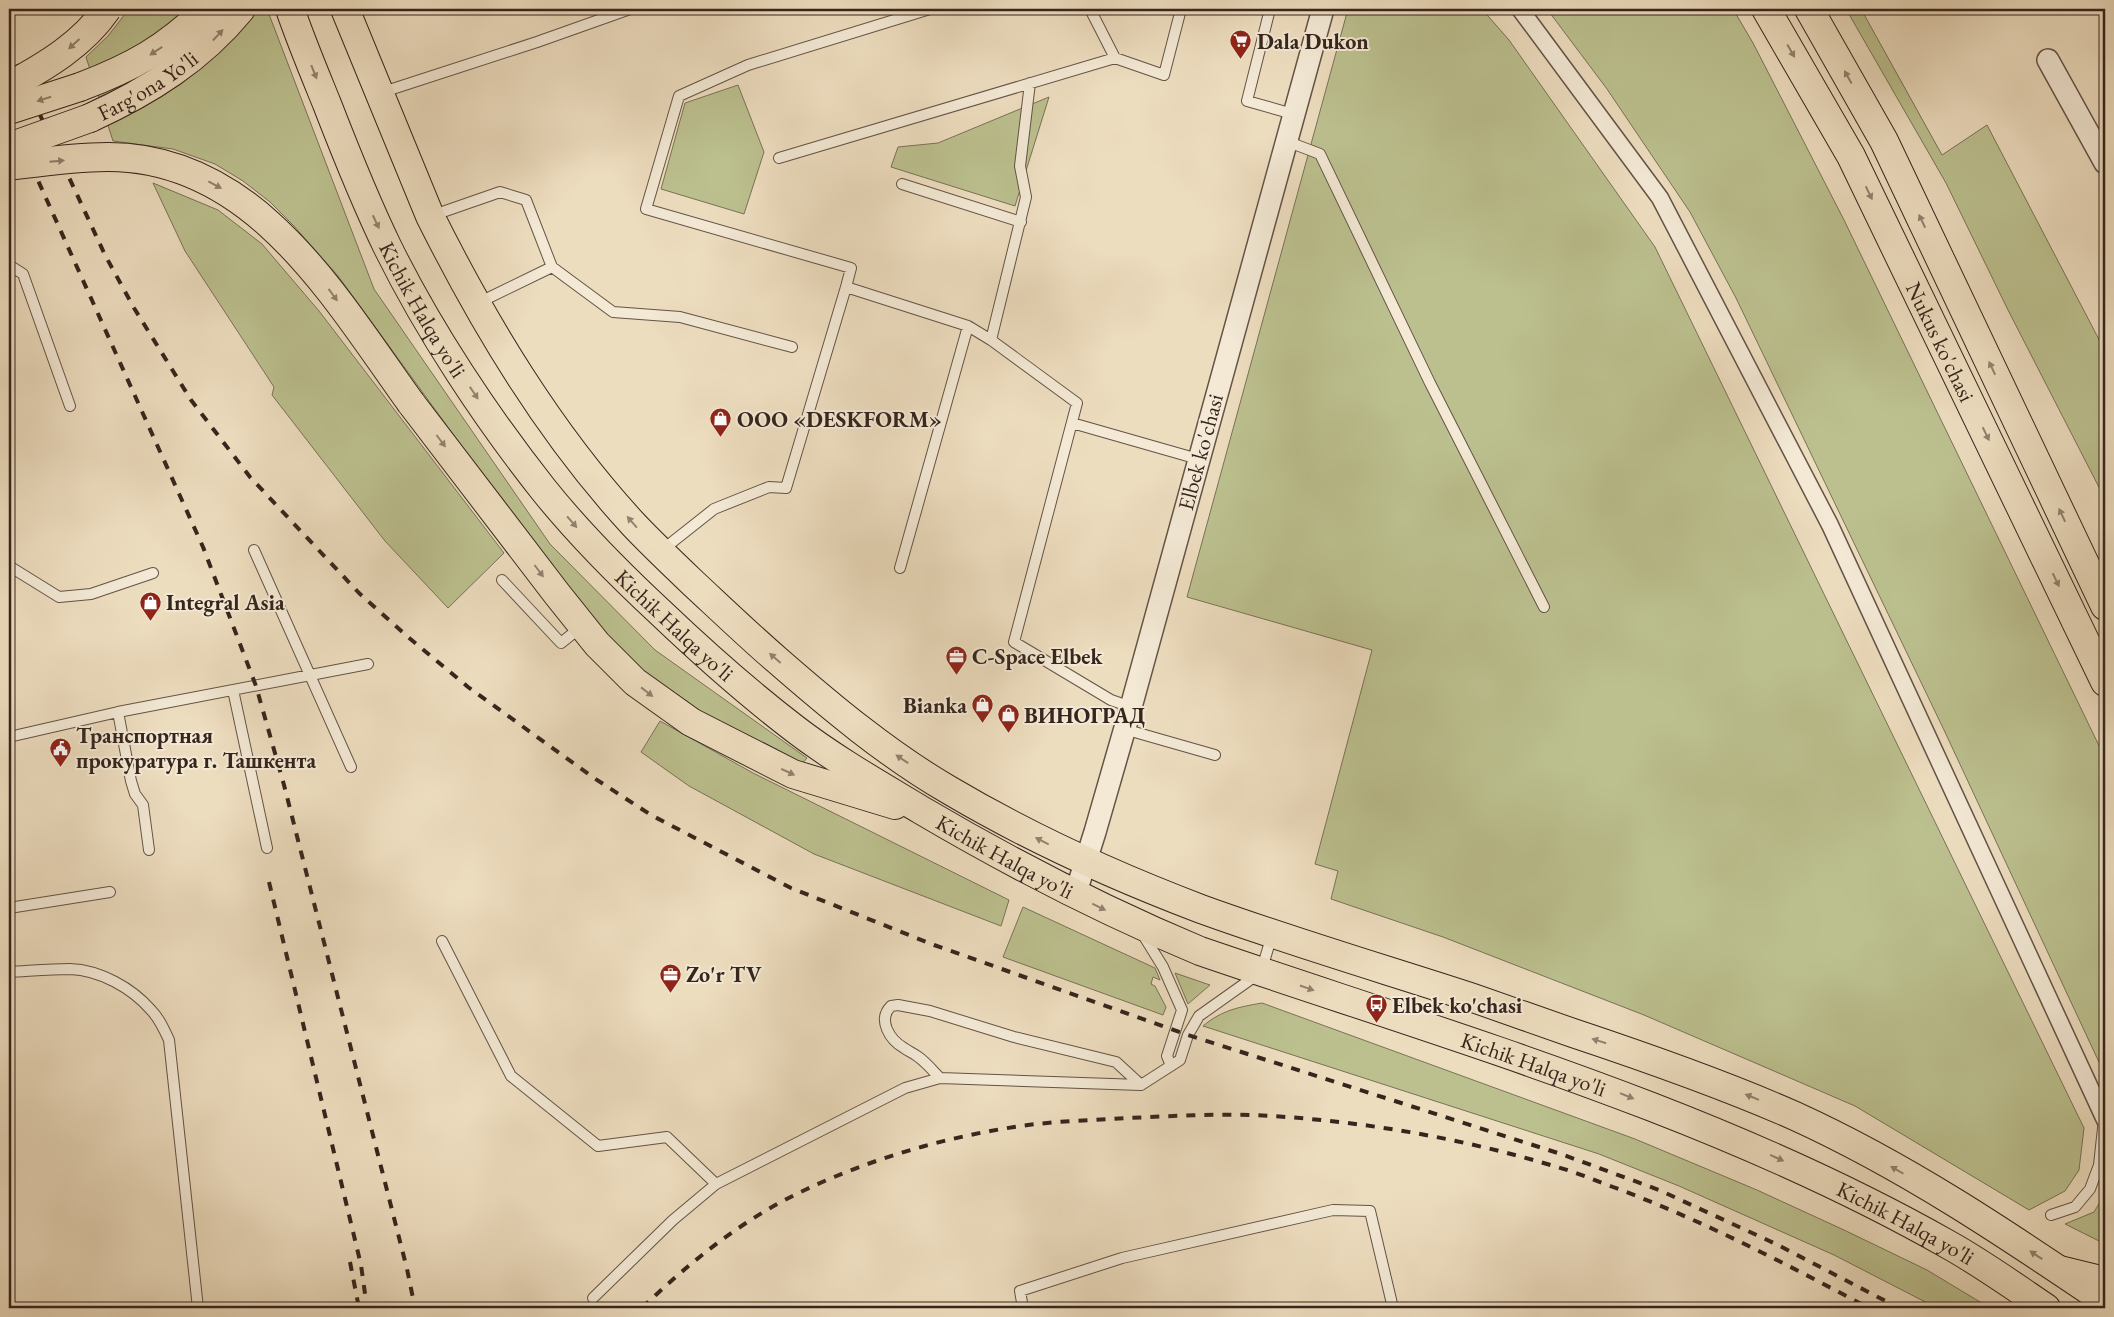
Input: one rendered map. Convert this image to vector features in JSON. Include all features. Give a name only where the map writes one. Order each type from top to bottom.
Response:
[{"type":"main road","points":[[9,86],[48,65],[84,35],[107,9]]},
{"type":"main road","name":"Farg'ona Yo'li","points":[[9,110],[120,72],[170,42],[207,9]]},
{"type":"main road","name":"Farg'ona Yo'li","points":[[9,148],[90,118],[142,93],[174,73],[202,50],[216,38],[241,9]]},
{"type":"main road","name":"Kichik Halqa yo'li","points":[[290,9],[364,198],[389,250],[423,312],[459,370],[543,489],[594,548],[686,637],[758,699],[830,753],[933,817],[1075,895],[1137,925],[1200,952],[1606,1088],[1712,1130],[1788,1164],[1907,1222],[1951,1246],[2046,1308]]},
{"type":"main road","name":"Nukus ko'chasi","points":[[1766,9],[1851,156],[2105,682]]},
{"type":"main road","name":"Nukus ko'chasi","points":[[1809,9],[1884,141],[2105,606]]},
{"type":"main road","name":"Kichik Halqa yo'li","points":[[347,12],[430,216],[477,303],[524,382],[563,438],[598,484],[661,552],[758,644],[828,704],[880,743],[945,788],[1021,830],[1086,862],[1200,908],[1272,934],[1482,1001],[1649,1058],[1759,1100],[1801,1119],[1899,1171],[1988,1223],[2105,1301]]},
{"type":"main road","points":[[9,166],[107,157],[150,161],[192,173],[236,197],[280,234],[323,282],[411,403],[582,625],[597,644],[635,682],[690,722],[793,774],[933,817]]},
{"type":"main road","points":[[2060,1270],[2105,1281]]},
{"type":"street","name":"Elbek ko'chasi","points":[[1075,895],[1131,707],[1323,9]]},
{"type":"street","points":[[1520,9],[1660,198],[1830,525],[2105,1120]]},
{"type":"street","points":[[2048,60],[2105,163]]},
{"type":"lane","points":[[380,92],[537,42],[630,9]]},
{"type":"lane","points":[[661,552],[714,509],[769,487],[786,488],[851,268],[646,209],[679,96],[748,65],[930,9]]},
{"type":"lane","points":[[1090,9],[1115,58]]},
{"type":"lane","points":[[779,158],[1115,58],[1164,75],[1181,9]]},
{"type":"lane","points":[[1270,9],[1247,101],[1293,114]]},
{"type":"lane","points":[[991,340],[1026,197],[1020,166],[1030,83]]},
{"type":"lane","points":[[1286,141],[1320,154],[1430,383],[1544,607]]},
{"type":"lane","points":[[902,184],[1021,222]]},
{"type":"lane","points":[[430,216],[500,192],[526,200],[552,267],[613,312],[680,317],[792,347]]},
{"type":"lane","points":[[9,265],[23,274],[70,406]]},
{"type":"lane","points":[[477,303],[552,267]]},
{"type":"lane","points":[[846,286],[968,326],[991,340],[1077,403],[1014,642],[1111,700],[1131,707]]},
{"type":"lane","points":[[900,568],[968,326]]},
{"type":"lane","points":[[1072,423],[1198,459]]},
{"type":"lane","points":[[254,550],[351,767]]},
{"type":"lane","points":[[9,566],[59,598],[91,594],[153,573]]},
{"type":"lane","points":[[502,580],[561,643],[582,625]]},
{"type":"lane","points":[[9,737],[118,712],[368,664]]},
{"type":"lane","points":[[233,690],[267,848]]},
{"type":"lane","points":[[118,712],[131,781],[135,794],[144,805],[149,850]]},
{"type":"lane","points":[[1124,729],[1215,755]]},
{"type":"lane","points":[[9,908],[110,892]]},
{"type":"lane","points":[[1137,925],[1163,967],[1182,1010],[1167,1056],[1171,1066]]},
{"type":"lane","points":[[594,1298],[673,1220],[716,1184],[905,1088],[940,1078],[1141,1085],[1180,1060],[1188,1035],[1199,1016],[1261,972],[1272,934]]},
{"type":"lane","points":[[442,941],[511,1076],[598,1146],[667,1137],[716,1184]]},
{"type":"lane","points":[[9,972],[71,969],[100,975],[115,982],[140,999],[152,1010],[161,1024],[169,1040],[198,1308]]},
{"type":"lane","points":[[940,1078],[918,1056],[902,1048],[891,1038],[885,1025],[885,1016],[891,1006],[898,1005],[930,1012],[1014,1037],[1116,1062],[1141,1085]]},
{"type":"lane","points":[[2051,1215],[2075,1207],[2090,1189],[2099,1165],[2105,1120]]},
{"type":"lane","points":[[1023,1308],[1020,1291],[1122,1258],[1333,1210],[1370,1212],[1393,1308]]},
{"type":"green space","points":[[129,9],[267,9],[374,289],[550,544],[655,650],[807,758],[800,766],[688,707],[620,655],[538,551],[338,276],[270,202],[243,181],[215,164],[173,149],[113,141],[86,57],[108,36]]},
{"type":"green space","points":[[1348,9],[1482,9],[1509,40],[1655,247],[2084,1128],[2079,1170],[2065,1191],[2029,1210],[1855,1106],[1644,1015],[1443,937],[1331,899],[1338,871],[1315,864],[1372,650],[1187,597]]},
{"type":"green space","points":[[1547,9],[1733,9],[1753,43],[1844,220],[2105,758],[2105,1075],[1944,730],[1736,298],[1690,212],[1607,89]]},
{"type":"green space","points":[[1846,9],[1861,9],[1942,155],[1987,125],[2105,351],[2105,499],[2008,310],[1946,183]]},
{"type":"green space","points":[[738,85],[764,152],[744,214],[661,189],[685,103]]},
{"type":"green space","points":[[1049,97],[1015,206],[891,167],[898,147],[938,143]]},
{"type":"green space","points":[[153,183],[218,210],[262,244],[319,311],[504,553],[448,608],[385,541],[272,395],[274,387],[185,251]]},
{"type":"green space","points":[[660,721],[753,773],[1009,900],[1001,926],[814,854],[689,786],[641,752]]},
{"type":"green space","points":[[1023,907],[1155,968],[1160,980],[1153,977],[1151,984],[1155,986],[1166,1007],[1163,1015],[1003,957]]},
{"type":"green space","points":[[1175,973],[1210,985],[1188,1004]]},
{"type":"green space","points":[[1262,1003],[1635,1139],[1757,1190],[1927,1270],[1990,1308],[1937,1308],[1834,1255],[1679,1186],[1599,1154],[1203,1026],[1224,1013]]},
{"type":"green space","points":[[2105,1194],[2105,1244],[2065,1224],[2094,1212]]},
{"type":"railway","points":[[9,48],[105,255],[134,308],[191,400],[250,477],[359,593],[408,637],[468,687],[594,778],[651,815],[791,888],[934,945],[1188,1035],[1561,1154],[1659,1190],[1776,1244],[1899,1308]]},
{"type":"railway","points":[[9,116],[203,547],[256,686],[284,785],[407,1269],[415,1308]]},
{"type":"railway","points":[[269,882],[361,1265],[367,1308]]},
{"type":"railway","points":[[642,1308],[699,1257],[762,1213],[833,1177],[887,1157],[943,1141],[1028,1125],[1200,1115],[1272,1116],[1380,1127],[1452,1140],[1564,1169],[1646,1200],[1711,1228],[1869,1308]]},
{"type":"railway","points":[[350,1262],[359,1308]]},
{"type":"place","name":"Dala Dukon","points":[[1241,60]]},
{"type":"place","name":"ООО «DESKFORM»","points":[[721,438]]},
{"type":"place","name":"Integral Asia","points":[[150,621]]},
{"type":"place","name":"C-Space Elbek","points":[[956,675]]},
{"type":"place","name":"Bianka","points":[[983,724]]},
{"type":"place","name":"ВИНОГРАД","points":[[1008,734]]},
{"type":"place","name":"Транспортная прокуратура г. Ташкента","points":[[60,767]]},
{"type":"place","name":"Zo'r TV","points":[[670,993]]},
{"type":"place","name":"Elbek ko'chasi","points":[[1376,1024]]}]
